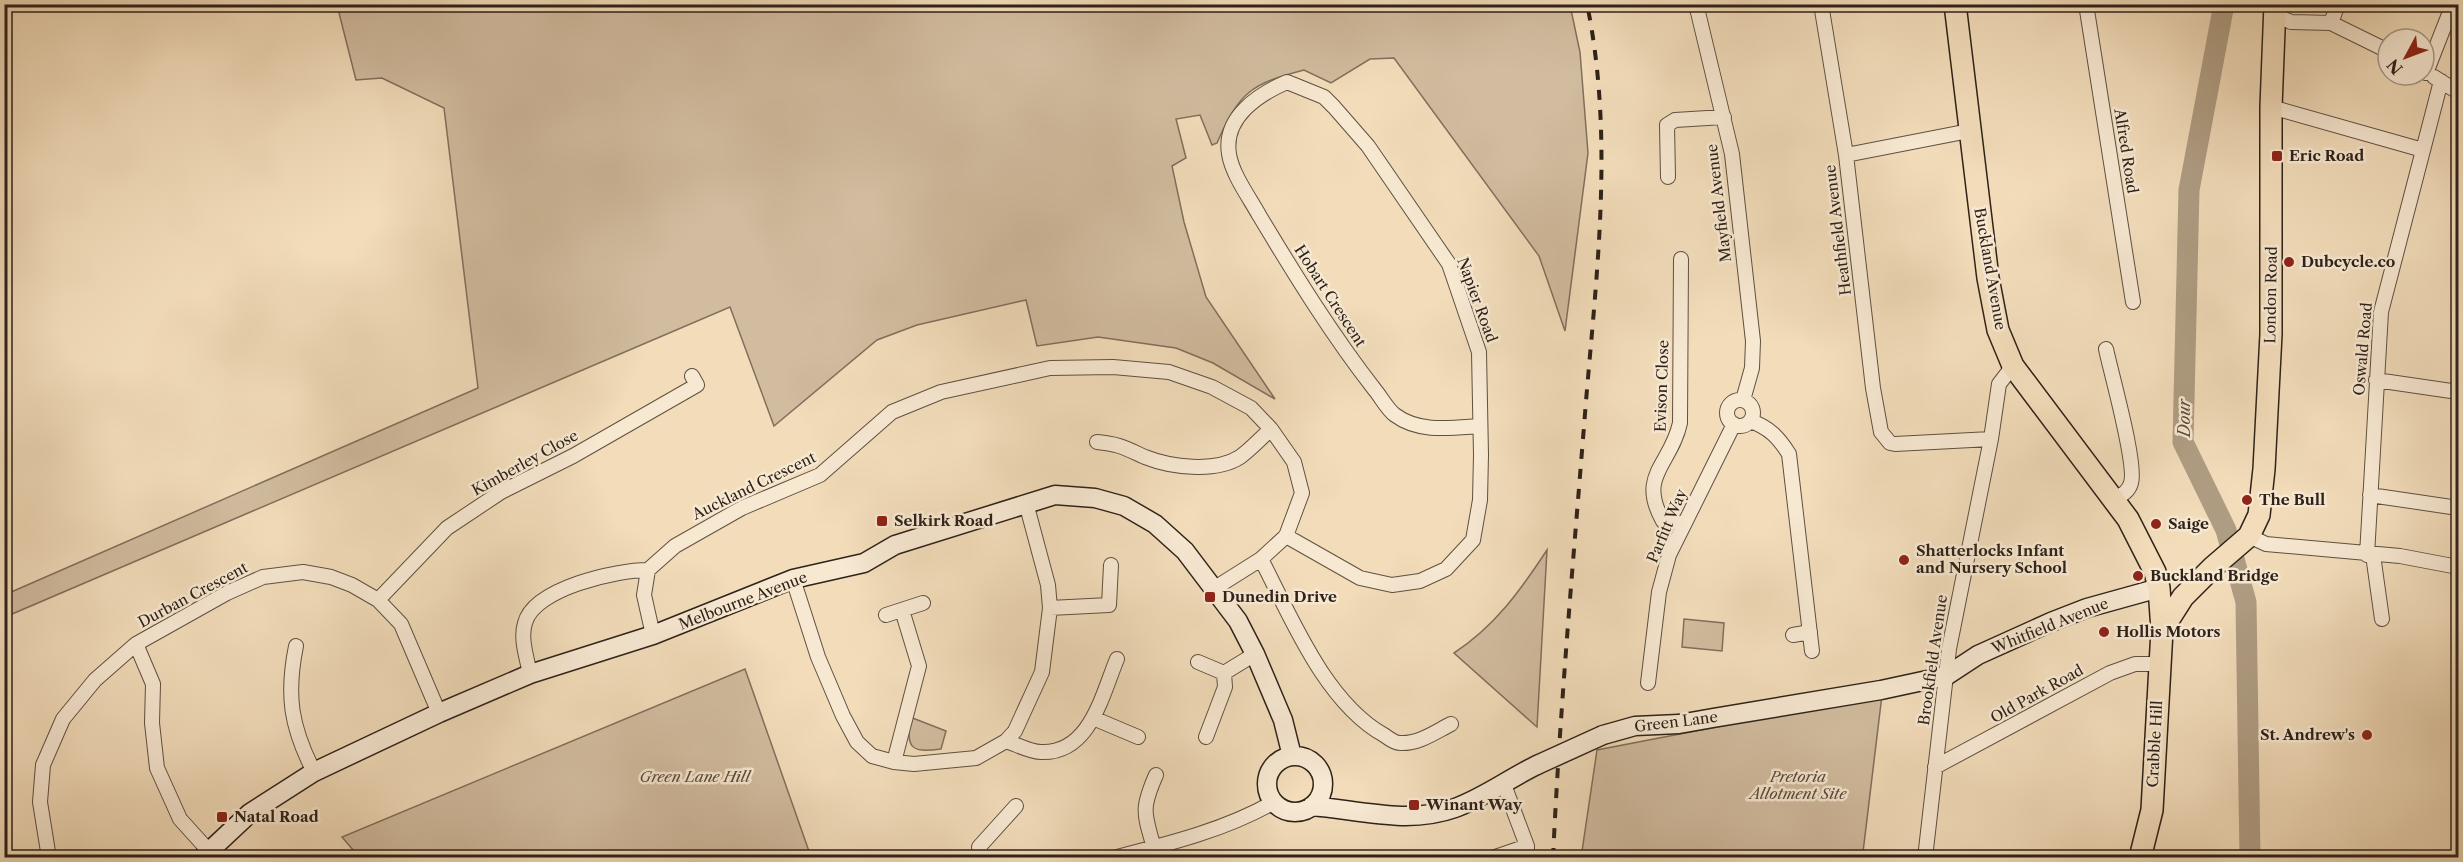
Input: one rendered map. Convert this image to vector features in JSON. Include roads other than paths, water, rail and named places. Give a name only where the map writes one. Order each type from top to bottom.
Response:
[{"type":"main road","name":"Buckland Avenue","points":[[1955,4],[1988,278],[1998,330],[2013,366],[2115,500],[2156,572],[2162,630]]},
{"type":"main road","name":"London Road","points":[[2162,630],[2183,597],[2213,567],[2245,541],[2259,514],[2264,469],[2271,317],[2271,107],[2275,10]]},
{"type":"main road","name":"London Road","points":[[2159,588],[2213,567]]},
{"type":"main road","name":"Crabble Hill","points":[[2140,858],[2152,810],[2158,664],[2162,630]]},
{"type":"street","name":"Mayfield Avenue","points":[[1696,4],[1732,154],[1753,341],[1752,368],[1743,400],[1733,401],[1727,409],[1728,417],[1734,424]]},
{"type":"street","name":"Heathfield Avenue","points":[[1821,4],[1846,154],[1873,388],[1881,432],[1890,443],[1895,444],[1991,439]]},
{"type":"street","name":"Alfred Road","points":[[2086,4],[2133,302]]},
{"type":"street","points":[[2331,23],[2338,4]]},
{"type":"street","points":[[2436,45],[2453,4]]},
{"type":"street","points":[[2275,10],[2291,22],[2331,23],[2376,45]]},
{"type":"street","points":[[2436,78],[2458,92]]},
{"type":"street","name":"Oswald Road","points":[[2382,619],[2370,555],[2370,495],[2381,312],[2441,81]]},
{"type":"street","name":"Napier Road","points":[[1243,109],[1263,92],[1287,82],[1324,97],[1368,146],[1449,264],[1479,352],[1480,500],[1473,540],[1446,569],[1420,581],[1392,585],[1360,578],[1286,536]]},
{"type":"street","points":[[2271,107],[2423,150]]},
{"type":"street","name":"Hobart Crescent","points":[[1243,109],[1231,132],[1229,154],[1243,187],[1285,258],[1351,359],[1395,414],[1417,426],[1445,429],[1479,426]]},
{"type":"street","points":[[1668,177],[1667,125],[1675,120],[1724,117]]},
{"type":"street","points":[[1846,154],[1969,131]]},
{"type":"street","name":"Evison Close","points":[[1682,259],[1680,423],[1676,440],[1657,468],[1651,486],[1653,504],[1663,520],[1683,524]]},
{"type":"street","points":[[2106,349],[2131,460],[2132,480],[2129,489],[2115,500]]},
{"type":"street","name":"Brookfield Avenue","points":[[1925,858],[1946,676],[1991,439],[1999,384],[2013,366]]},
{"type":"street","name":"Auckland Crescent","points":[[648,570],[675,546],[701,529],[742,508],[820,475],[892,412],[942,392],[1006,377],[1050,368],[1113,367],[1169,372],[1212,387],[1251,408],[1271,429]]},
{"type":"street","name":"Kimberley Close","points":[[378,600],[447,528],[501,492],[573,456],[698,385],[692,376]]},
{"type":"street","points":[[2376,380],[2458,392]]},
{"type":"street","points":[[1734,424],[1742,426],[1750,421],[1753,409],[1743,400]]},
{"type":"street","points":[[1750,421],[1767,429],[1780,440],[1790,454],[1812,651]]},
{"type":"street","name":"Parfitt Way","points":[[1648,683],[1659,592],[1669,555],[1734,424]]},
{"type":"street","points":[[1097,442],[1120,444],[1145,457],[1168,464],[1217,465],[1238,458],[1271,429],[1294,462],[1302,493],[1286,536],[1261,559],[1215,588]]},
{"type":"street","name":"Melbourne Avenue","points":[[205,854],[250,813],[314,772],[439,713],[530,674],[653,635],[793,579],[864,563],[895,545],[1055,495],[1095,498],[1124,506],[1155,524],[1185,551],[1238,621],[1255,654],[1282,720],[1292,756]]},
{"type":"street","points":[[2370,495],[2458,508]]},
{"type":"street","points":[[793,579],[818,657],[843,716],[857,742],[872,756],[894,762],[914,764],[976,758],[1006,741],[1015,731],[1042,672],[1050,608],[1048,585],[1026,504]]},
{"type":"street","points":[[2245,541],[2370,555],[2400,556],[2458,567]]},
{"type":"street","points":[[1261,559],[1305,644],[1347,707],[1370,727],[1398,743],[1420,740],[1451,724]]},
{"type":"street","points":[[1050,608],[1109,605],[1111,565]]},
{"type":"street","points":[[530,674],[524,642],[525,623],[541,601],[558,591],[626,570],[648,570],[644,595],[653,635]]},
{"type":"street","name":"Durban Crescent","points":[[49,858],[40,802],[43,765],[63,719],[95,680],[136,644],[227,593],[263,577],[303,572],[325,576],[352,585],[378,600],[401,624],[439,713]]},
{"type":"street","name":"Whitfield Avenue","points":[[1946,676],[1978,655],[2050,622],[2088,608],[2159,588]]},
{"type":"street","points":[[886,615],[923,603]]},
{"type":"street","points":[[2364,606],[2380,604]]},
{"type":"street","points":[[894,762],[919,666],[902,610]]},
{"type":"street","points":[[1793,634],[1810,633]]},
{"type":"street","points":[[136,644],[153,684],[152,723],[157,768],[180,819],[205,854]]},
{"type":"street","points":[[296,646],[289,690],[291,713],[299,743],[314,772]]},
{"type":"street","points":[[1224,673],[1255,654]]},
{"type":"street","points":[[1006,741],[1042,752],[1061,749],[1081,738],[1093,718],[1117,659]]},
{"type":"street","points":[[1198,662],[1224,673]]},
{"type":"street","name":"Old Park Road","points":[[1935,767],[2110,673],[2135,664],[2158,664]]},
{"type":"street","points":[[1206,737],[1225,687],[1224,673]]},
{"type":"street","name":"Green Lane","points":[[1311,806],[1351,809],[1395,817],[1425,815],[1455,808],[1537,765],[1603,735],[1635,726],[1679,724],[1881,690],[1946,676]]},
{"type":"street","points":[[1093,718],[1138,737]]},
{"type":"street","points":[[1292,756],[1309,759],[1316,765],[1320,772],[1322,789],[1311,806],[1294,812],[1285,810],[1274,802],[1267,786],[1268,777],[1276,763],[1292,756]]},
{"type":"street","points":[[1154,848],[1145,816],[1144,801],[1156,776]]},
{"type":"street","points":[[1492,858],[1527,852],[1503,782]]},
{"type":"street","name":"Green Lane","points":[[1322,789],[1351,809]]},
{"type":"street","points":[[1482,794],[1512,808]]},
{"type":"street","points":[[1113,858],[1154,848],[1247,818],[1274,802]]},
{"type":"street","points":[[982,858],[979,847],[1016,806]]},
{"type":"waterway","name":"Dour","points":[[2224,4],[2189,190],[2183,442],[2226,530],[2246,602],[2250,858]]},
{"type":"railway","points":[[1553,858],[1563,687],[1595,302],[1601,202],[1600,103],[1587,4]]},
{"type":"place","name":"Eric Road","points":[[2277,156]]},
{"type":"place","name":"Dubcycle.co","points":[[2289,262]]},
{"type":"place","name":"The Bull","points":[[2247,500]]},
{"type":"place","name":"Selkirk Road","points":[[882,521]]},
{"type":"place","name":"Saige","points":[[2156,524]]},
{"type":"place","name":"Shatterlocks Infant and Nursery School","points":[[1904,560]]},
{"type":"place","name":"Buckland Bridge","points":[[2138,576]]},
{"type":"place","name":"Dunedin Drive","points":[[1210,597]]},
{"type":"place","name":"Hollis Motors","points":[[2104,632]]},
{"type":"place","name":"St. Andrew's","points":[[2367,735]]},
{"type":"place","name":"Winant Way","points":[[1414,805]]},
{"type":"place","name":"Natal Road","points":[[222,817]]},
{"type":"park label","name":"Green Lane Hill","points":[[695,777]]},
{"type":"park label","name":"Pretoria Allotment Site","points":[[1798,786]]}]
